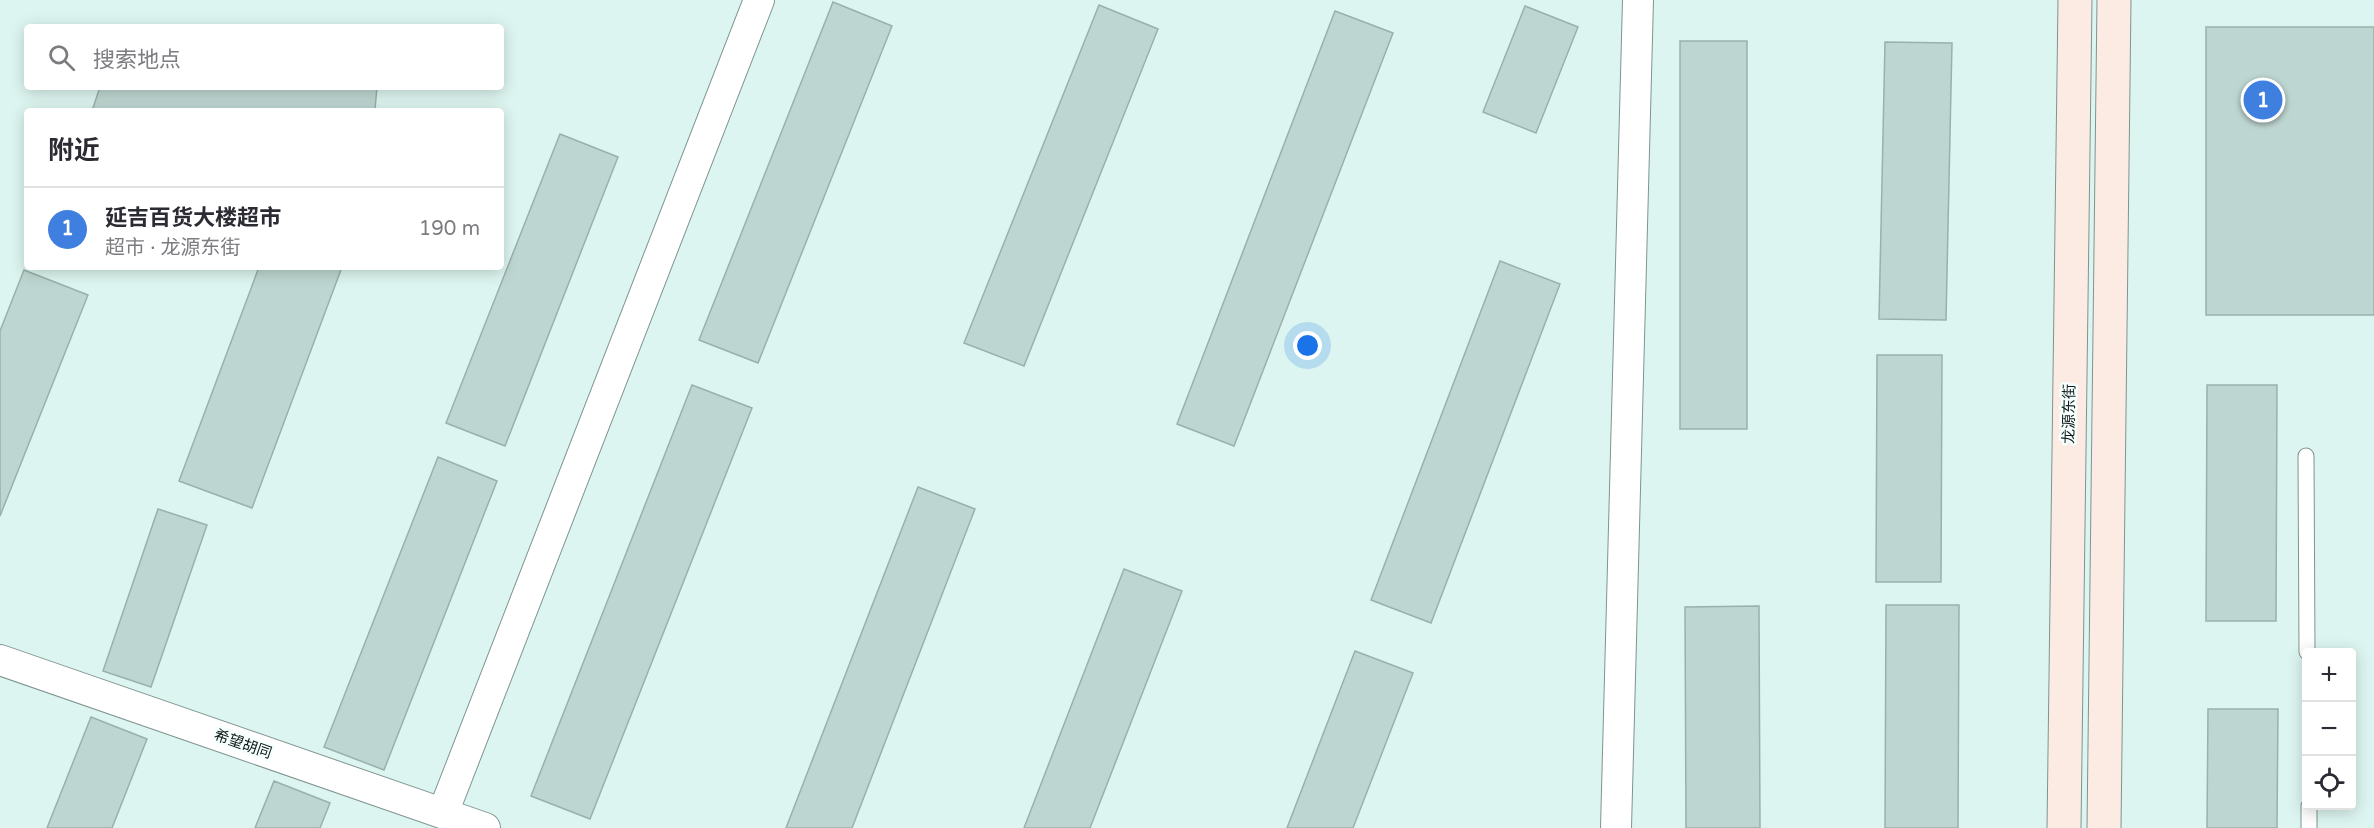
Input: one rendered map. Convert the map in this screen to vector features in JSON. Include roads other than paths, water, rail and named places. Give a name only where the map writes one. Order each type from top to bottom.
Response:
[{"type":"main road","name":"龙源东街","points":[[2064,828],[2075,0]]},
{"type":"main road","points":[[2104,828],[2114,0]]},
{"type":"street","points":[[443,813],[759,0]]},
{"type":"street","points":[[1616,828],[1638,0]]},
{"type":"street","name":"希望胡同","points":[[0,660],[485,828]]},
{"type":"lane","points":[[2306,456],[2307,648]]},
{"type":"lane","points":[[2308,810],[2309,828]]},
{"type":"place","name":"延吉百货大楼超市","points":[[2263,100]]}]
